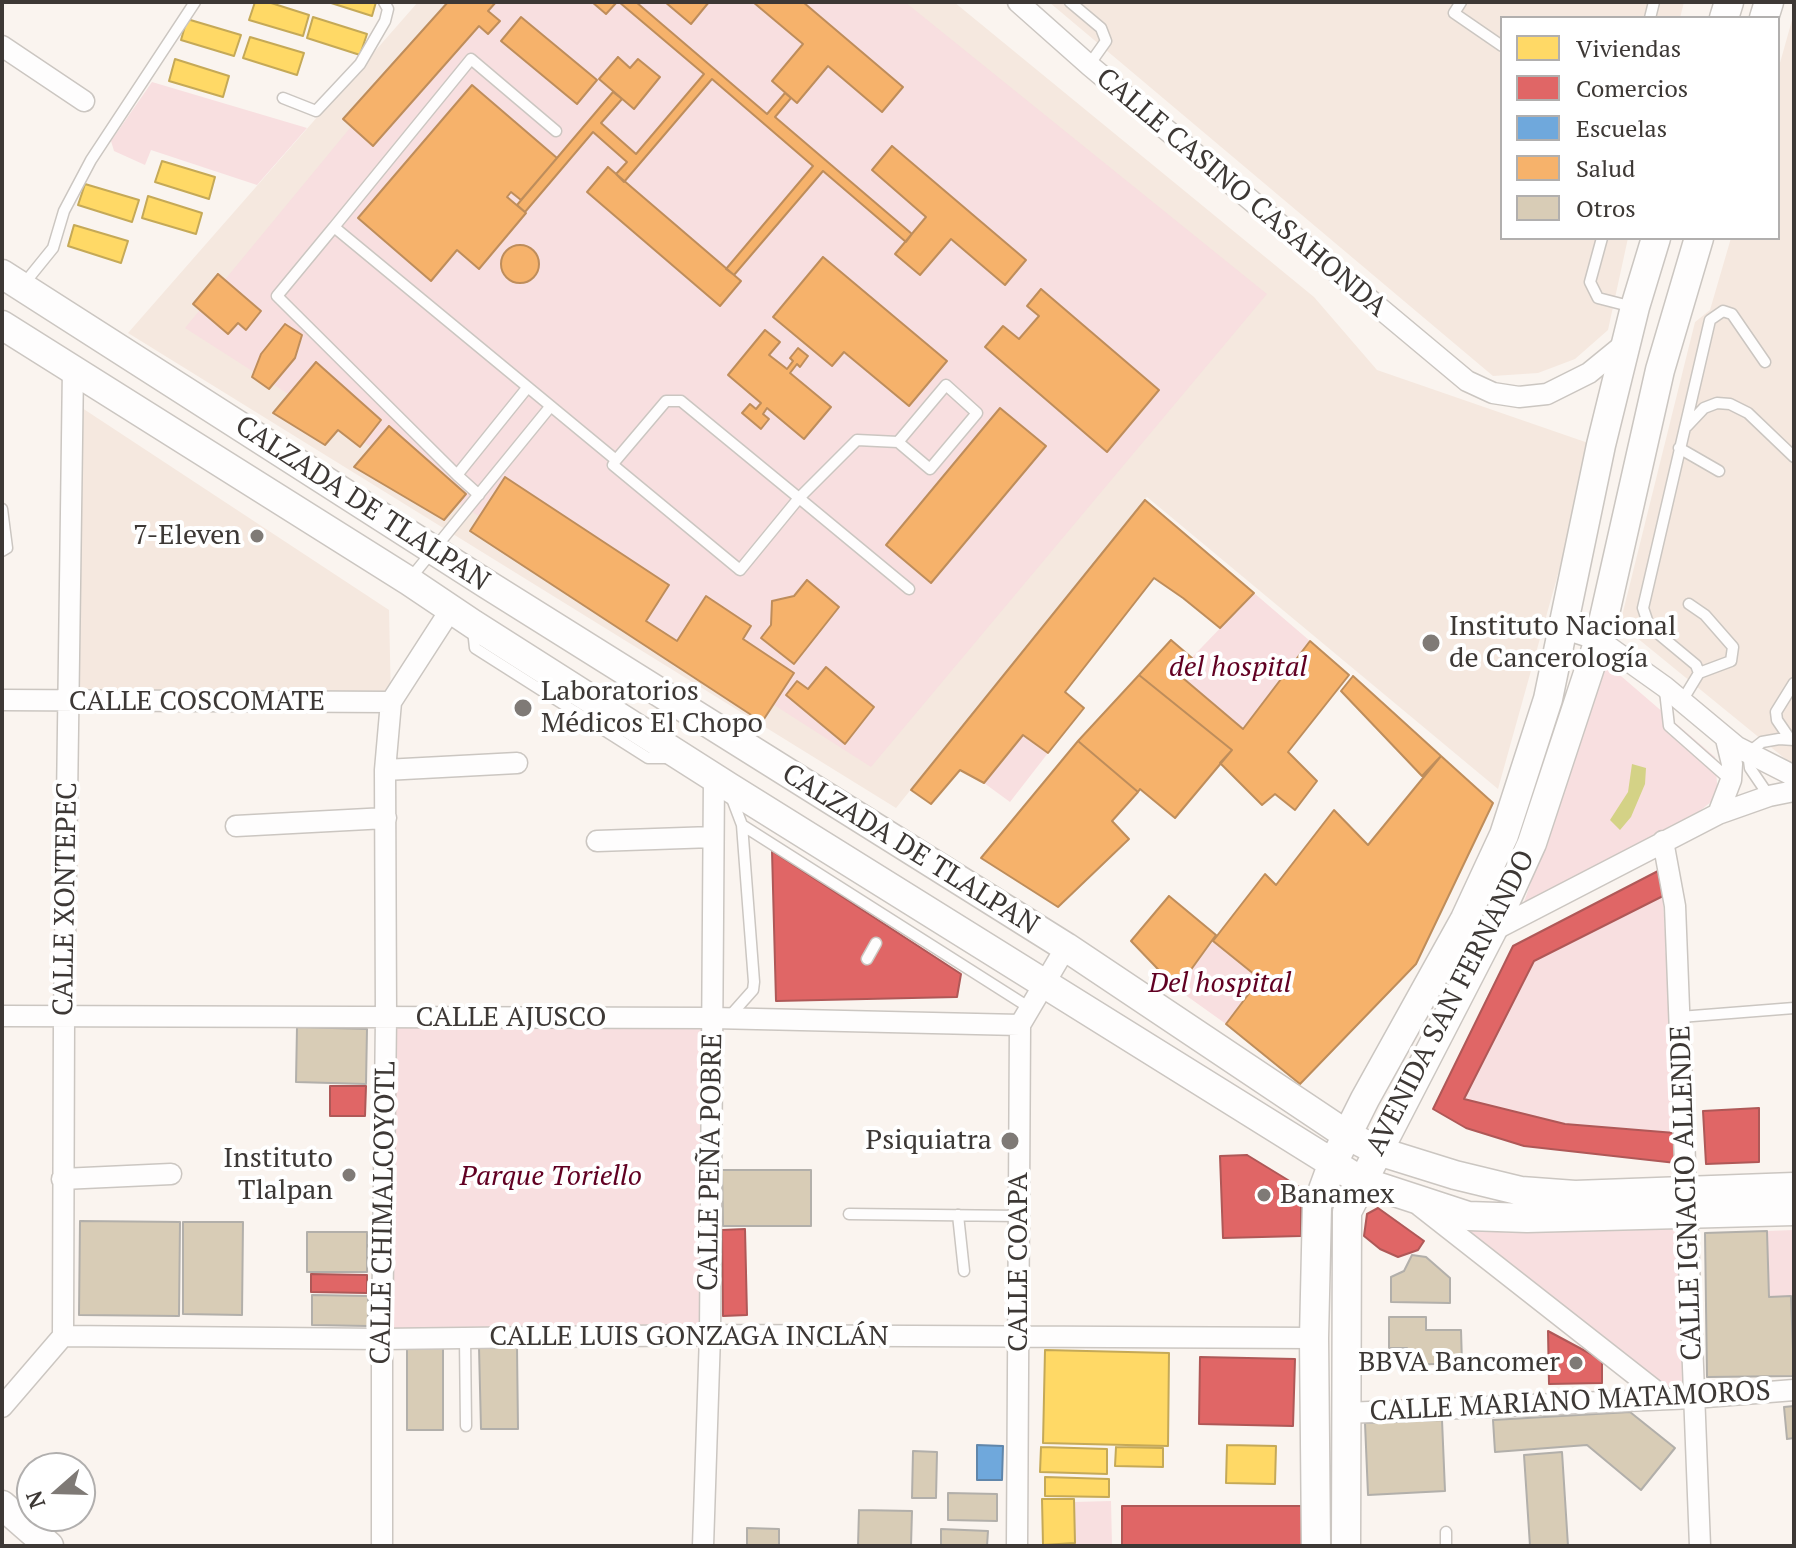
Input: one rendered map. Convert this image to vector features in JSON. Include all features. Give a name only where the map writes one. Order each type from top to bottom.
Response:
[{"type":"main road","name":"AVENIDA SAN FERNANDO","points":[[1316,1546],[1314,1338],[1317,1206],[1347,1135],[1465,919],[1504,835],[1548,699],[1601,445],[1635,307],[1655,240]]},
{"type":"main road","name":"AVENIDA SAN FERNANDO","points":[[1346,1546],[1347,1212],[1492,931],[1532,843],[1599,640],[1660,370],[1698,240]]},
{"type":"main road","name":"CALZADA DE TLALPAN","points":[[12,280],[433,550],[1066,947],[1347,1135],[1378,1151],[1521,1191],[1794,1211]]},
{"type":"main road","name":"CALZADA DE TLALPAN","points":[[2,325],[73,368],[115,403],[395,581],[462,616],[721,782],[1031,1006],[1361,1181],[1468,1216],[1527,1218],[1688,1204],[1794,1187]]},
{"type":"main road","points":[[1573,586],[1592,572],[1606,577],[1610,586]]},
{"type":"main road","points":[[2,1505],[49,1546]]},
{"type":"street","name":"CALLE CASINO CASAHONDA","points":[[1018,2],[1467,381],[1493,393],[1519,397],[1547,394],[1589,373],[1627,342]]},
{"type":"street","points":[[2,46],[84,101]]},
{"type":"street","name":"CALLE XONTEPEC","points":[[63,1336],[62,1179],[73,368]]},
{"type":"street","name":"CALLE CHIMALCOYOTL","points":[[382,1546],[385,770],[391,702],[462,616]]},
{"type":"street","points":[[1565,629],[1599,640],[1665,687],[1726,739],[1794,776]]},
{"type":"street","name":"CALLE COSCOMATE","points":[[2,700],[391,702]]},
{"type":"street","points":[[1718,814],[1731,780],[1732,764],[1726,739]]},
{"type":"street","points":[[385,770],[517,763]]},
{"type":"street","name":"CALLE PEÑA POBRE","points":[[703,1546],[720,1018],[713,837],[721,782]]},
{"type":"street","points":[[1465,919],[1492,931],[1718,814],[1769,796],[1794,791]]},
{"type":"street","points":[[236,826],[386,818]]},
{"type":"street","points":[[597,841],[713,837]]},
{"type":"street","name":"CALLE IGNACIO ALLENDE","points":[[1663,841],[1675,906],[1700,1546]]},
{"type":"street","points":[[1031,1006],[1066,947]]},
{"type":"street","name":"CALLE AJUSCO","points":[[2,1016],[720,1018],[1031,1006]]},
{"type":"street","name":"CALLE COAPA","points":[[1017,1546],[1019,1216],[1031,1006]]},
{"type":"street","points":[[62,1179],[171,1174]]},
{"type":"street","points":[[1410,1199],[1666,1399]]},
{"type":"street","name":"CALLE LUIS GONZAGA INCLÁN","points":[[63,1336],[382,1339],[710,1335],[1314,1338]]},
{"type":"street","points":[[2,1407],[63,1336]]},
{"type":"street","name":"CALLE MARIANO MATAMOROS","points":[[1346,1413],[1694,1398],[1794,1390]]},
{"type":"lane","points":[[12,280],[53,248],[64,211],[91,160],[195,2]]},
{"type":"lane","points":[[283,98],[316,111],[360,64],[385,21],[388,9],[384,2]]},
{"type":"lane","points":[[1070,2],[1101,28],[1106,41],[1089,65]]},
{"type":"lane","points":[[1461,2],[1454,13],[1500,45]]},
{"type":"lane","points":[[479,495],[277,296],[471,59],[556,131]]},
{"type":"lane","points":[[334,227],[616,460]]},
{"type":"lane","points":[[1601,240],[1590,282],[1598,298],[1635,307]]},
{"type":"lane","points":[[1699,673],[1696,665],[1649,626],[1643,608],[1707,324],[1723,311],[1732,314],[1765,362]]},
{"type":"lane","points":[[898,442],[946,385],[977,413],[930,469],[898,442],[857,440],[799,498],[740,570],[613,465],[666,401],[681,401],[799,498],[909,589]]},
{"type":"lane","points":[[457,475],[527,388]]},
{"type":"lane","points":[[1683,431],[1704,408],[1717,403],[1730,404],[1748,413],[1794,457]]},
{"type":"lane","points":[[395,581],[433,550],[550,407]]},
{"type":"lane","points":[[1679,448],[1719,471]]},
{"type":"lane","points":[[2,509],[7,548],[2,551]]},
{"type":"lane","points":[[1682,701],[1699,673],[1731,661],[1733,647],[1705,615],[1689,604]]},
{"type":"lane","points":[[1665,687],[1669,726],[1731,780]]},
{"type":"lane","points":[[1792,689],[1776,712],[1777,720],[1792,740]]},
{"type":"lane","points":[[1769,796],[1750,768],[1748,753],[1762,742],[1792,740]]},
{"type":"lane","points":[[720,1018],[753,990],[754,982],[742,825],[721,782]]},
{"type":"lane","points":[[742,825],[1031,1006]]},
{"type":"lane","points":[[867,959],[876,943]]},
{"type":"lane","points":[[1680,1017],[1794,1008]]},
{"type":"lane","points":[[849,1214],[1019,1216]]},
{"type":"lane","points":[[958,1215],[964,1271]]},
{"type":"lane","points":[[465,1338],[466,1426]]},
{"type":"lane","points":[[1446,1532],[1446,1546]]},
{"type":"shaded area","points":[[418,2],[954,2],[1314,297],[1377,370],[1594,445],[1498,789],[1147,497],[896,808],[128,333]]},
{"type":"shaded area","points":[[1049,2],[1684,2],[1680,16],[1500,16],[1500,240],[1628,240],[1608,330],[1575,359],[1538,373],[1493,376]]},
{"type":"shaded area","points":[[1794,13],[1794,766],[1620,624],[1695,322],[1710,310],[1730,240],[1780,240],[1780,63]]},
{"type":"shaded area","points":[[73,402],[389,610],[391,702],[69,701]]},
{"type":"shaded area","points":[[1632,764],[1646,768],[1645,784],[1631,817],[1620,830],[1610,820],[1628,792]]},
{"type":"green space","points":[[454,2],[905,2],[1267,294],[871,767],[185,328]]},
{"type":"green space","points":[[152,82],[307,128],[257,185],[151,150],[145,165],[114,151],[111,141]]},
{"type":"green space","name":"del hospital","points":[[1254,593],[1310,641],[1243,729],[1177,673]]},
{"type":"green space","points":[[1607,664],[1715,757],[1718,796],[1689,820],[1523,905]]},
{"type":"green space","points":[[1023,735],[1048,753],[1010,802],[984,783]]},
{"type":"green space","points":[[1663,896],[1675,1133],[1565,1124],[1464,1099],[1534,961]]},
{"type":"green space","name":"Del hospital","points":[[1213,941],[1260,979],[1226,1024],[1177,989]]},
{"type":"green space","name":"Parque Toriello","points":[[386,1018],[713,1018],[710,1335],[382,1339]]},
{"type":"green space","points":[[1681,1220],[1682,1388],[1667,1387],[1458,1225]]},
{"type":"green space","points":[[1794,1230],[1793,1330],[1791,1297],[1769,1297],[1767,1231]]},
{"type":"green space","points":[[1111,1501],[1112,1546],[1075,1546],[1074,1502]]},
{"type":"building: Viviendas","points":[[255,2],[268,2],[309,15],[303,36],[249,20]]},
{"type":"building: Viviendas","points":[[328,2],[376,2],[372,16]]},
{"type":"building: Viviendas","points":[[313,17],[367,34],[360,55],[307,38]]},
{"type":"building: Viviendas","points":[[187,19],[241,35],[234,56],[181,40]]},
{"type":"building: Viviendas","points":[[250,37],[304,53],[297,75],[243,58]]},
{"type":"building: Viviendas","points":[[175,59],[229,76],[223,97],[169,81]]},
{"type":"building: Viviendas","points":[[162,161],[215,177],[209,199],[155,182]]},
{"type":"building: Viviendas","points":[[85,184],[139,200],[132,222],[78,205]]},
{"type":"building: Viviendas","points":[[148,196],[202,213],[196,234],[142,218]]},
{"type":"building: Viviendas","points":[[74,225],[128,241],[121,263],[68,246]]},
{"type":"building: Viviendas","points":[[1045,1350],[1169,1353],[1168,1446],[1043,1443]]},
{"type":"building: Viviendas","points":[[1227,1445],[1276,1446],[1275,1484],[1226,1483]]},
{"type":"building: Viviendas","points":[[1041,1447],[1107,1449],[1107,1474],[1040,1472]]},
{"type":"building: Viviendas","points":[[1116,1447],[1163,1448],[1163,1467],[1115,1466]]},
{"type":"building: Viviendas","points":[[1045,1477],[1109,1479],[1109,1497],[1045,1496]]},
{"type":"building: Viviendas","points":[[1042,1499],[1074,1499],[1075,1543],[1043,1545]]},
{"type":"building: Comercios","points":[[772,851],[961,974],[957,997],[776,1001]]},
{"type":"building: Comercios","points":[[1658,871],[1663,896],[1534,961],[1464,1099],[1565,1124],[1675,1133],[1676,1163],[1524,1146],[1466,1128],[1433,1109],[1513,946]]},
{"type":"building: Comercios","points":[[330,1086],[366,1086],[365,1116],[330,1116]]},
{"type":"building: Comercios","points":[[1759,1108],[1759,1162],[1706,1164],[1703,1111]]},
{"type":"building: Comercios","points":[[1247,1155],[1301,1188],[1301,1236],[1223,1238],[1220,1156]]},
{"type":"building: Comercios","points":[[1378,1208],[1424,1241],[1418,1250],[1398,1257],[1380,1249],[1364,1236],[1367,1214]]},
{"type":"building: Comercios","points":[[745,1229],[747,1315],[723,1316],[722,1230]]},
{"type":"building: Comercios","points":[[311,1274],[367,1275],[367,1293],[311,1292]]},
{"type":"building: Comercios","points":[[1548,1331],[1602,1360],[1602,1383],[1549,1384]]},
{"type":"building: Comercios","points":[[1200,1357],[1295,1359],[1293,1426],[1199,1424]]},
{"type":"building: Comercios","points":[[1122,1506],[1307,1506],[1307,1546],[1122,1546]]},
{"type":"building: Escuelas","points":[[977,1445],[1003,1446],[1002,1480],[977,1480]]},
{"type":"building: Salud","points":[[448,2],[496,2],[488,11],[500,21],[488,34],[479,26],[373,146],[343,119]]},
{"type":"building: Salud","points":[[592,2],[617,2],[606,14]]},
{"type":"building: Salud","points":[[619,2],[636,2],[767,114],[785,93],[791,98],[775,117],[912,234],[906,242],[823,171],[734,275],[726,269],[813,166],[712,79],[624,182],[616,174],[627,162],[593,132],[525,212],[517,205],[613,92],[622,99],[601,123],[636,154],[704,74]]},
{"type":"building: Salud","points":[[665,2],[709,2],[691,24]]},
{"type":"building: Salud","points":[[753,2],[803,2],[903,87],[882,112],[828,66],[797,103],[772,81],[803,44]]},
{"type":"building: Salud","points":[[521,17],[597,80],[577,104],[501,41]]},
{"type":"building: Salud","points":[[618,57],[630,68],[638,59],[660,77],[634,109],[599,79]]},
{"type":"building: Salud","points":[[472,85],[557,158],[521,200],[511,192],[507,197],[526,213],[479,269],[457,250],[431,281],[358,218]]},
{"type":"building: Salud","points":[[892,146],[1026,260],[1005,285],[951,239],[920,275],[895,254],[926,217],[872,170]]},
{"type":"building: Salud","points":[[608,167],[741,281],[720,306],[587,192]]},
{"type":"building: Salud","points":[[520,245],[533,251],[539,264],[533,277],[520,283],[507,277],[501,264],[507,251]]},
{"type":"building: Salud","points":[[823,257],[947,361],[909,406],[844,352],[832,366],[773,317]]},
{"type":"building: Salud","points":[[218,274],[261,311],[246,330],[238,323],[228,334],[193,304]]},
{"type":"building: Salud","points":[[1041,289],[1159,390],[1107,452],[985,347],[1003,326],[1019,339],[1039,316],[1027,306]]},
{"type":"building: Salud","points":[[285,324],[302,335],[295,358],[269,389],[252,377],[261,354]]},
{"type":"building: Salud","points":[[765,330],[780,342],[769,355],[787,369],[793,361],[790,358],[798,348],[808,356],[800,367],[797,364],[790,373],[831,407],[804,439],[767,408],[763,414],[769,419],[761,429],[742,413],[750,404],[756,409],[761,403],[728,375]]},
{"type":"building: Salud","points":[[316,362],[381,420],[360,447],[338,430],[325,445],[273,413]]},
{"type":"building: Salud","points":[[1000,408],[1046,446],[931,583],[886,545]]},
{"type":"building: Salud","points":[[389,426],[466,494],[444,520],[354,467]]},
{"type":"building: Salud","points":[[505,477],[669,585],[646,621],[677,641],[706,596],[751,626],[743,639],[794,673],[762,722],[470,531]]},
{"type":"building: Salud","points":[[1145,500],[1254,593],[1220,628],[1154,578],[1065,692],[1084,708],[1048,753],[1023,735],[984,783],[960,770],[931,804],[911,790]]},
{"type":"building: Salud","points":[[807,580],[839,607],[794,664],[761,638],[771,625],[772,601],[794,596]]},
{"type":"building: Salud","points":[[1171,640],[1192,658],[1177,673],[1243,729],[1310,641],[1349,675],[1288,752],[1317,781],[1295,810],[1275,794],[1262,805],[1220,763],[1232,750],[1139,675]]},
{"type":"building: Salud","points":[[826,667],[874,707],[845,744],[786,695],[797,681],[808,689]]},
{"type":"building: Salud","points":[[1139,675],[1232,750],[1175,818],[1140,789],[1138,792],[1078,741]]},
{"type":"building: Salud","points":[[1353,676],[1441,756],[1422,776],[1341,691]]},
{"type":"building: Salud","points":[[1078,741],[1138,792],[1112,821],[1129,839],[1058,907],[981,858]]},
{"type":"building: Salud","points":[[1441,756],[1493,803],[1416,964],[1300,1084],[1226,1024],[1260,979],[1213,941],[1265,874],[1276,885],[1334,810],[1368,845]]},
{"type":"building: Salud","points":[[1169,896],[1216,935],[1177,989],[1131,941]]},
{"type":"building: Otros","points":[[297,1027],[367,1029],[366,1084],[296,1082]]},
{"type":"building: Otros","points":[[722,1170],[811,1170],[811,1226],[723,1226]]},
{"type":"building: Otros","points":[[80,1221],[180,1222],[179,1316],[79,1315]]},
{"type":"building: Otros","points":[[183,1222],[243,1222],[242,1315],[183,1314]]},
{"type":"building: Otros","points":[[1767,1231],[1769,1297],[1791,1296],[1794,1376],[1707,1377],[1705,1233]]},
{"type":"building: Otros","points":[[307,1232],[367,1232],[367,1272],[307,1272]]},
{"type":"building: Otros","points":[[1412,1255],[1426,1257],[1450,1278],[1450,1303],[1391,1302],[1391,1277],[1404,1271]]},
{"type":"building: Otros","points":[[312,1295],[368,1296],[368,1326],[312,1325]]},
{"type":"building: Otros","points":[[1389,1317],[1426,1317],[1426,1330],[1461,1330],[1462,1363],[1407,1365],[1407,1348],[1389,1348]]},
{"type":"building: Otros","points":[[479,1347],[517,1347],[518,1429],[481,1429]]},
{"type":"building: Otros","points":[[407,1348],[443,1348],[443,1430],[407,1430]]},
{"type":"building: Otros","points":[[1794,1406],[1794,1438],[1787,1439],[1784,1407]]},
{"type":"building: Otros","points":[[1630,1412],[1675,1448],[1641,1490],[1587,1445],[1495,1452],[1493,1420]]},
{"type":"building: Otros","points":[[1442,1420],[1445,1491],[1368,1495],[1365,1423]]},
{"type":"building: Otros","points":[[913,1451],[937,1452],[936,1498],[912,1498]]},
{"type":"building: Otros","points":[[1562,1452],[1568,1546],[1530,1546],[1524,1455]]},
{"type":"building: Otros","points":[[948,1493],[997,1494],[997,1521],[948,1520]]},
{"type":"building: Otros","points":[[859,1510],[912,1511],[911,1546],[858,1546]]},
{"type":"building: Otros","points":[[747,1528],[779,1529],[779,1546],[747,1546]]},
{"type":"building: Otros","points":[[941,1529],[988,1531],[987,1546],[941,1546]]},
{"type":"place","name":"7-Eleven","points":[[257,536]]},
{"type":"place","name":"Instituto Nacional de Cancerología","points":[[1431,643]]},
{"type":"place","name":"Laboratorios Médicos El Chopo","points":[[523,708]]},
{"type":"place","name":"Psiquiatra","points":[[1010,1141]]},
{"type":"place","name":"Instituto Tlalpan","points":[[349,1175]]},
{"type":"place","name":"Banamex","points":[[1264,1195]]},
{"type":"place","name":"BBVA Bancomer","points":[[1576,1363]]}]
